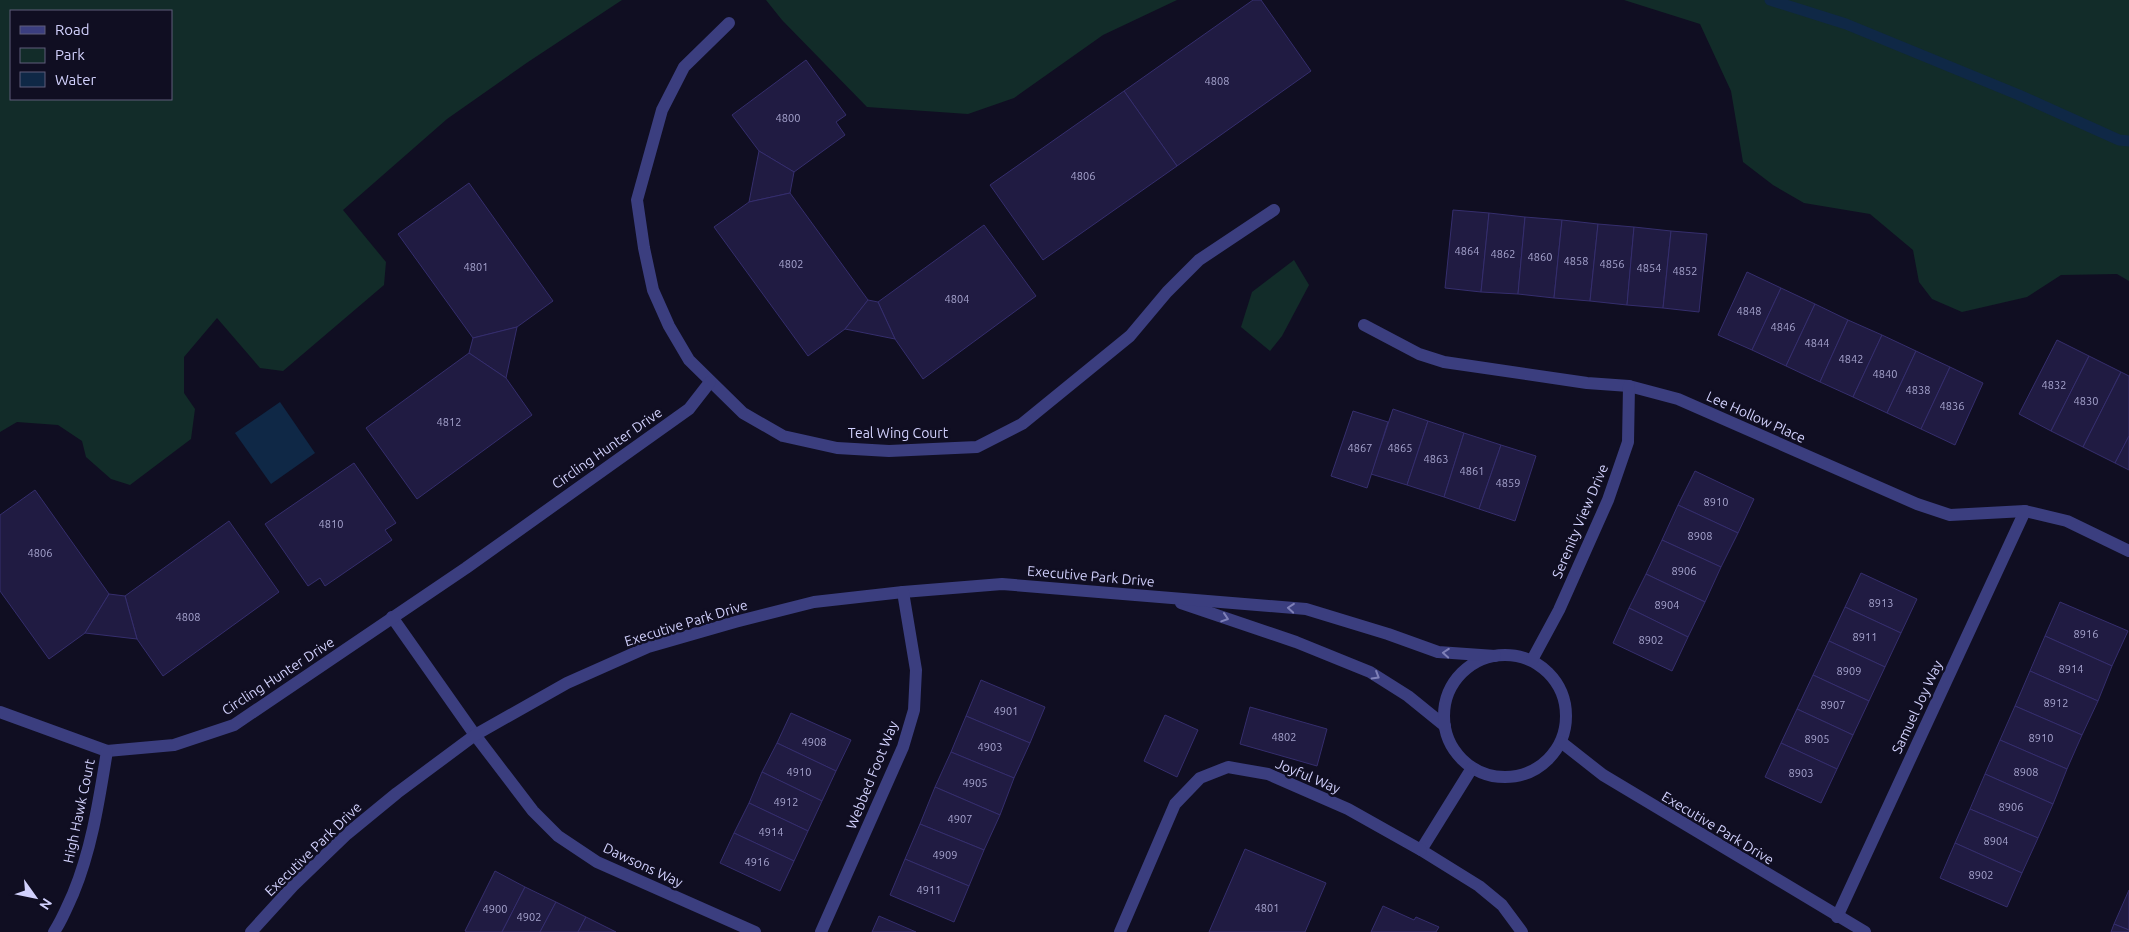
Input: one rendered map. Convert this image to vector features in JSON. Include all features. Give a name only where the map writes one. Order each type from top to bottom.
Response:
[{"type":"street","name":"Teal Wing Court","points":[[729,24],[684,67],[662,110],[637,200],[644,248],[653,290],[669,326],[689,360],[743,413],[783,436],[837,448],[889,451],[977,447],[1022,424],[1130,336],[1167,292],[1199,260],[1274,210]]},
{"type":"street","name":"Lee Hollow Place","points":[[1364,325],[1419,354],[1444,362],[1629,386],[1678,399],[1925,507],[1950,514],[2025,511],[2067,521],[2129,552]]},
{"type":"street","name":"Circling Hunter Drive","points":[[0,712],[107,751],[174,745],[234,725],[466,568],[689,408],[710,382]]},
{"type":"street","name":"Serenity View Drive","points":[[1532,660],[1559,610],[1608,500],[1628,442],[1629,386]]},
{"type":"street","name":"Samuel Joy Way","points":[[1836,917],[2025,511]]},
{"type":"street","name":"Executive Park Drive","points":[[251,932],[293,886],[347,834],[397,793],[476,735],[567,682],[648,647],[734,622],[814,602],[1002,584],[1306,609],[1388,634],[1438,652],[1495,656]]},
{"type":"street","name":"Webbed Foot Way","points":[[821,932],[903,747],[914,710],[916,670],[903,592]]},
{"type":"street","name":"Executive Park Drive","points":[[1162,597],[1296,642],[1370,672],[1408,696],[1445,726]]},
{"type":"street","points":[[392,617],[476,735]]},
{"type":"street","points":[[1514,655],[1532,660],[1552,675],[1564,696],[1567,720],[1561,742],[1552,757],[1538,768],[1522,775],[1506,778],[1488,776],[1472,768],[1459,757],[1450,743],[1445,726],[1445,707],[1450,689],[1462,673],[1477,662],[1495,656],[1514,655]]},
{"type":"street","name":"Dawsons Way","points":[[476,735],[533,811],[558,836],[597,862],[755,932]]},
{"type":"street","name":"Executive Park Drive","points":[[1561,742],[1603,775],[1836,917],[1864,932]]},
{"type":"street","name":"High Hawk Court","points":[[54,932],[61,922],[84,868],[97,812],[107,751]]},
{"type":"street","name":"Joyful Way","points":[[1120,932],[1176,804],[1200,778],[1228,767],[1268,774],[1348,809],[1421,850],[1479,886],[1502,906],[1522,932]]},
{"type":"street","points":[[1421,850],[1472,768]]},
{"type":"green space","points":[[0,0],[622,0],[528,62],[447,119],[343,210],[386,262],[384,285],[283,371],[260,368],[217,318],[184,357],[184,393],[195,409],[191,439],[130,485],[111,479],[86,457],[82,441],[58,425],[17,422],[0,432]]},
{"type":"green space","points":[[766,0],[1177,0],[1103,35],[1014,98],[968,114],[867,107],[782,20]]},
{"type":"green space","points":[[1624,0],[2129,0],[2129,281],[2117,274],[2061,275],[2027,297],[1962,312],[1932,299],[1919,282],[1913,250],[1870,214],[1804,203],[1773,185],[1743,162],[1731,91],[1700,24]]},
{"type":"green space","points":[[1294,260],[1309,285],[1282,336],[1270,351],[1241,327],[1252,292]]},
{"type":"water","points":[[280,402],[315,453],[271,484],[235,433]]},
{"type":"building","points":[[1253,0],[1261,0],[1311,71],[1177,166],[1124,91]]},
{"type":"building","points":[[806,60],[846,115],[836,122],[845,135],[794,172],[759,151],[732,115]]},
{"type":"building","points":[[1124,91],[1177,166],[1043,260],[990,185]]},
{"type":"building","points":[[759,151],[794,172],[790,193],[749,202]]},
{"type":"building","points":[[469,183],[553,301],[517,327],[473,338],[398,234]]},
{"type":"building","points":[[790,193],[868,300],[845,329],[808,356],[714,227],[749,202]]},
{"type":"building","points":[[1453,210],[1489,213],[1481,292],[1445,288]]},
{"type":"building","points":[[1489,213],[1525,217],[1518,294],[1481,292]]},
{"type":"building","points":[[1525,217],[1562,220],[1554,298],[1518,294]]},
{"type":"building","points":[[1562,220],[1598,224],[1590,301],[1554,298]]},
{"type":"building","points":[[1598,224],[1634,227],[1627,305],[1590,301]]},
{"type":"building","points":[[984,225],[1036,296],[923,379],[895,339],[878,302]]},
{"type":"building","points":[[1634,227],[1671,231],[1663,308],[1627,305]]},
{"type":"building","points":[[1671,231],[1707,234],[1699,312],[1663,308]]},
{"type":"building","points":[[1747,272],[1781,288],[1752,350],[1718,335]]},
{"type":"building","points":[[1781,288],[1815,304],[1786,366],[1752,350]]},
{"type":"building","points":[[868,300],[878,302],[895,339],[845,329]]},
{"type":"building","points":[[1815,304],[1848,320],[1820,382],[1786,366]]},
{"type":"building","points":[[1848,320],[1882,335],[1853,397],[1820,382]]},
{"type":"building","points":[[517,327],[506,378],[469,353],[473,338]]},
{"type":"building","points":[[1882,335],[1916,351],[1887,413],[1853,397]]},
{"type":"building","points":[[2057,340],[2089,356],[2051,431],[2019,414]]},
{"type":"building","points":[[1916,351],[1950,367],[1921,429],[1887,413]]},
{"type":"building","points":[[469,353],[506,378],[532,415],[417,499],[366,428]]},
{"type":"building","points":[[2089,356],[2121,372],[2083,447],[2051,431]]},
{"type":"building","points":[[1950,367],[1983,383],[1955,445],[1921,429]]},
{"type":"building","points":[[2121,372],[2129,376],[2129,436],[2115,463],[2083,447]]},
{"type":"building","points":[[1393,409],[1428,421],[1407,485],[1371,474]]},
{"type":"building","points":[[1353,411],[1388,422],[1367,488],[1331,476]]},
{"type":"building","points":[[1428,421],[1464,433],[1444,497],[1407,485]]},
{"type":"building","points":[[1464,433],[1501,445],[1479,509],[1444,497]]},
{"type":"building","points":[[2129,436],[2129,470],[2115,463]]},
{"type":"building","points":[[1501,445],[1536,456],[1515,521],[1479,509]]},
{"type":"building","points":[[354,463],[396,523],[385,530],[392,540],[325,586],[320,578],[308,586],[265,524]]},
{"type":"building","points":[[1695,471],[1754,499],[1738,533],[1678,505]]},
{"type":"building","points":[[35,490],[109,594],[85,633],[49,659],[0,591],[0,515]]},
{"type":"building","points":[[1678,505],[1738,533],[1721,567],[1662,540]]},
{"type":"building","points":[[229,521],[279,592],[163,676],[137,639],[125,596]]},
{"type":"building","points":[[1662,540],[1721,567],[1705,602],[1646,574]]},
{"type":"building","points":[[1861,573],[1917,599],[1901,633],[1845,607]]},
{"type":"building","points":[[1646,574],[1705,602],[1688,637],[1629,608]]},
{"type":"building","points":[[109,594],[125,596],[137,639],[85,633]]},
{"type":"building","points":[[2060,602],[2128,631],[2112,666],[2045,636]]},
{"type":"building","points":[[1845,607],[1901,633],[1885,667],[1829,641]]},
{"type":"building","points":[[1629,608],[1688,637],[1672,671],[1613,643]]},
{"type":"building","points":[[2045,636],[2112,666],[2098,701],[2030,671]]},
{"type":"building","points":[[1829,641],[1885,667],[1869,701],[1813,675]]},
{"type":"building","points":[[2030,671],[2098,701],[2082,735],[2015,706]]},
{"type":"building","points":[[1813,675],[1869,701],[1853,735],[1797,709]]},
{"type":"building","points":[[981,680],[1045,707],[1030,743],[966,716]]},
{"type":"building","points":[[2015,706],[2082,735],[2067,769],[2000,740]]},
{"type":"building","points":[[1250,707],[1327,729],[1317,766],[1240,744]]},
{"type":"building","points":[[1797,709],[1853,735],[1837,769],[1781,743]]},
{"type":"building","points":[[791,713],[851,740],[836,771],[777,743]]},
{"type":"building","points":[[1165,715],[1198,730],[1177,777],[1144,761]]},
{"type":"building","points":[[966,716],[1030,743],[1014,778],[951,752]]},
{"type":"building","points":[[2000,740],[2067,769],[2053,804],[1985,774]]},
{"type":"building","points":[[777,743],[836,771],[822,801],[762,772]]},
{"type":"building","points":[[1781,743],[1837,769],[1821,803],[1765,777]]},
{"type":"building","points":[[951,752],[1014,778],[1000,815],[935,787]]},
{"type":"building","points":[[762,772],[822,801],[808,831],[749,803]]},
{"type":"building","points":[[1985,774],[2053,804],[2038,838],[1970,809]]},
{"type":"building","points":[[935,787],[1000,815],[984,850],[920,824]]},
{"type":"building","points":[[749,803],[808,831],[794,861],[734,833]]},
{"type":"building","points":[[1970,809],[2038,838],[2022,873],[1955,843]]},
{"type":"building","points":[[920,824],[984,850],[969,886],[905,859]]},
{"type":"building","points":[[734,833],[794,861],[780,891],[720,863]]},
{"type":"building","points":[[1955,843],[2022,873],[2007,907],[1940,878]]},
{"type":"building","points":[[1245,849],[1326,883],[1305,932],[1209,932]]},
{"type":"building","points":[[905,859],[969,886],[954,922],[890,895]]},
{"type":"building","points":[[495,871],[525,887],[502,932],[467,932],[465,931]]},
{"type":"building","points":[[525,887],[556,902],[540,932],[502,932]]},
{"type":"building","points":[[2129,890],[2129,930],[2114,924]]},
{"type":"building","points":[[556,902],[586,917],[578,932],[540,932]]},
{"type":"building","points":[[1383,906],[1414,920],[1416,917],[1439,927],[1436,932],[1371,932]]},
{"type":"building","points":[[879,916],[916,932],[872,932]]},
{"type":"building","points":[[586,917],[616,932],[578,932]]},
{"type":"building","points":[[2114,924],[2129,930],[2129,932],[2111,932]]},
{"type":"waterway","points":[[1770,0],[1846,24],[2019,95],[2119,140],[2129,141]]}]
